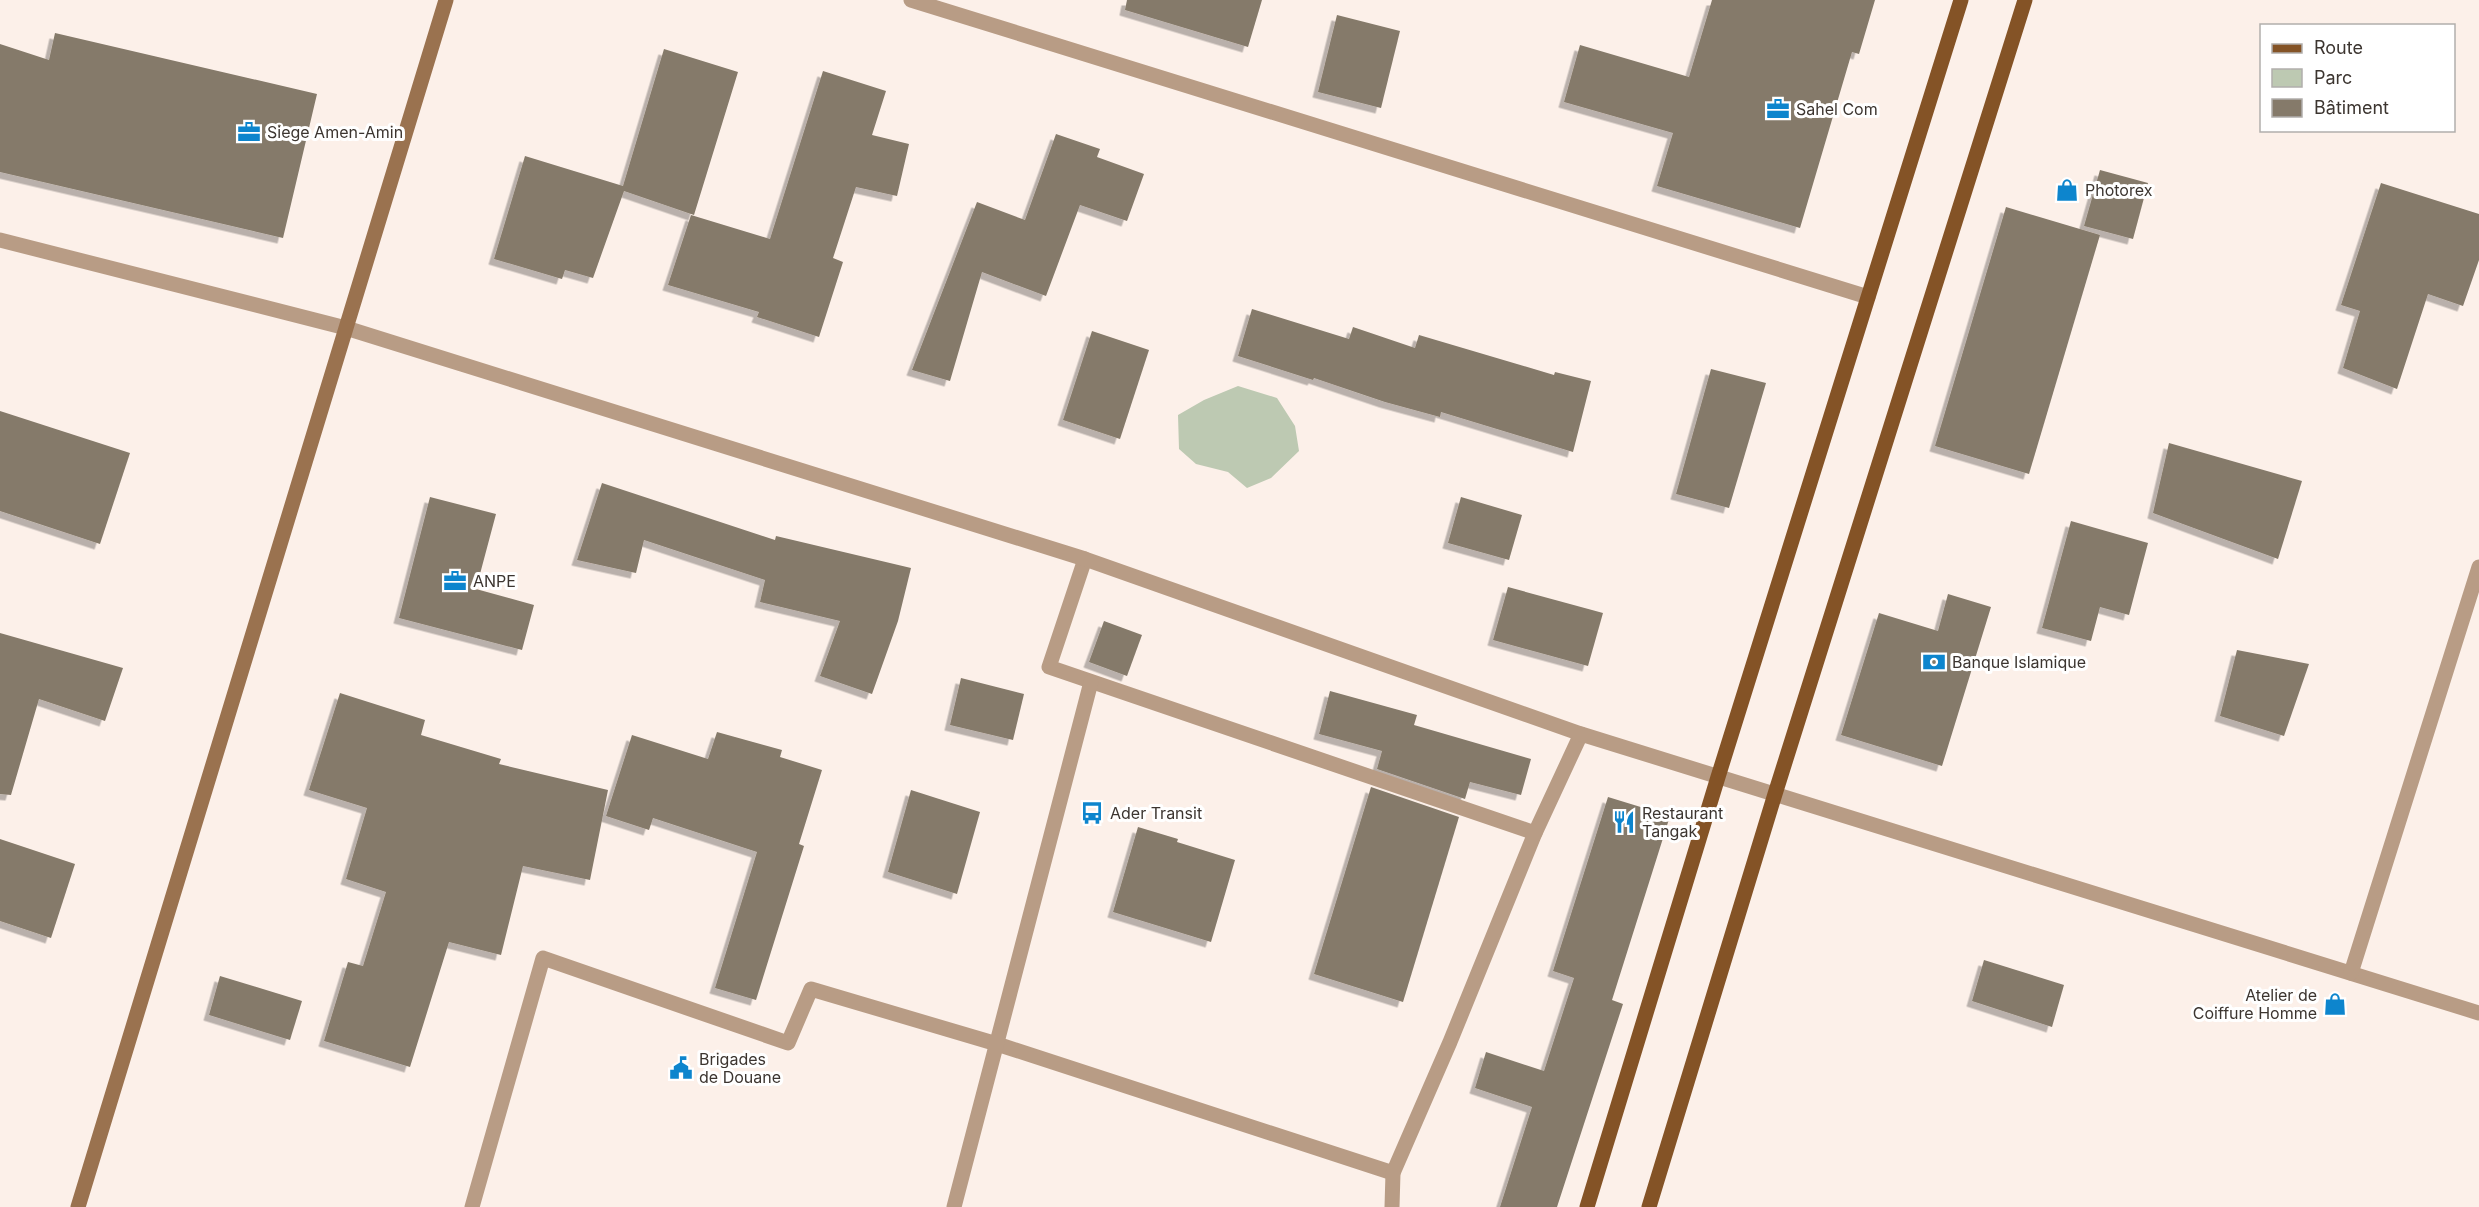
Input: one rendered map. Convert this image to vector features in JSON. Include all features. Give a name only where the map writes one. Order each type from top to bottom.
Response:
[{"type":"main road","points":[[1587,1207],[1718,777],[1961,0]]},
{"type":"main road","points":[[1649,1207],[1775,794],[2025,0]]},
{"type":"street","points":[[78,1207],[446,0]]},
{"type":"street","points":[[911,0],[1869,297]]},
{"type":"street","points":[[0,240],[346,328],[1085,560],[1581,734],[2479,1013]]},
{"type":"street","points":[[1085,560],[1049,667],[1534,833]]},
{"type":"street","points":[[2351,973],[2479,567]]},
{"type":"street","points":[[954,1207],[1091,682]]},
{"type":"street","points":[[1392,1207],[1394,1173],[1450,1042],[1534,833],[1581,734]]},
{"type":"street","points":[[472,1207],[543,958],[788,1043],[811,988],[997,1044],[1394,1173]]},
{"type":"green space","points":[[1238,386],[1277,398],[1295,426],[1299,451],[1271,478],[1247,488],[1228,472],[1196,464],[1179,449],[1178,415],[1204,400]]},
{"type":"building","points":[[1127,0],[1262,0],[1248,47],[1125,10]]},
{"type":"building","points":[[1712,0],[1875,0],[1859,54],[1852,52],[1800,228],[1657,186],[1673,133],[1564,102],[1580,45],[1689,77]]},
{"type":"building","points":[[1337,15],[1400,31],[1381,108],[1318,92]]},
{"type":"building","points":[[55,33],[317,94],[283,238],[0,172],[0,44],[49,60]]},
{"type":"building","points":[[664,49],[738,72],[694,215],[624,191],[593,278],[565,270],[562,279],[494,259],[525,156],[623,186]]},
{"type":"building","points":[[823,71],[886,91],[872,135],[909,144],[897,196],[856,187],[833,258],[843,262],[819,337],[757,317],[759,312],[668,285],[691,215],[770,239]]},
{"type":"building","points":[[1056,134],[1100,149],[1097,157],[1144,174],[1127,221],[1080,205],[1046,296],[982,272],[950,381],[912,370],[977,202],[1025,220]]},
{"type":"building","points":[[2100,170],[2148,183],[2133,239],[2084,226]]},
{"type":"building","points":[[2381,183],[2479,214],[2479,260],[2463,306],[2428,294],[2397,389],[2343,368],[2360,311],[2341,305]]},
{"type":"building","points":[[2006,207],[2100,235],[2029,474],[1935,446]]},
{"type":"building","points":[[1252,309],[1349,339],[1353,327],[1415,348],[1419,335],[1554,375],[1555,372],[1591,381],[1573,452],[1441,412],[1440,417],[1385,402],[1238,356]]},
{"type":"building","points":[[1092,331],[1149,350],[1120,439],[1063,420]]},
{"type":"building","points":[[1711,369],[1766,383],[1729,508],[1676,494]]},
{"type":"building","points":[[0,411],[130,453],[100,544],[0,511]]},
{"type":"building","points":[[2169,443],[2302,481],[2278,559],[2153,513]]},
{"type":"building","points":[[602,483],[775,540],[776,536],[911,568],[898,621],[872,694],[820,676],[840,621],[760,602],[765,580],[644,540],[636,573],[577,560]]},
{"type":"building","points":[[430,497],[496,514],[476,589],[534,605],[522,650],[399,618]]},
{"type":"building","points":[[1461,497],[1522,515],[1509,560],[1448,543]]},
{"type":"building","points":[[2071,521],[2148,543],[2129,615],[2100,607],[2091,641],[2042,628]]},
{"type":"building","points":[[1508,587],[1603,613],[1588,666],[1493,640]]},
{"type":"building","points":[[1948,594],[1991,607],[1942,766],[1841,735],[1879,613],[1938,631]]},
{"type":"building","points":[[1104,621],[1142,635],[1127,676],[1089,662]]},
{"type":"building","points":[[0,633],[123,668],[105,721],[39,699],[11,795],[0,794]]},
{"type":"building","points":[[2237,650],[2309,664],[2284,736],[2220,716]]},
{"type":"building","points":[[961,678],[1024,694],[1013,740],[950,725]]},
{"type":"building","points":[[1330,691],[1417,715],[1414,725],[1531,759],[1521,795],[1470,782],[1465,799],[1377,769],[1382,751],[1319,734]]},
{"type":"building","points":[[340,693],[425,720],[421,735],[501,759],[499,764],[608,790],[590,880],[523,866],[501,955],[449,942],[410,1067],[324,1041],[348,962],[363,966],[386,892],[346,879],[367,808],[309,790]]},
{"type":"building","points":[[717,732],[782,750],[780,757],[822,770],[799,844],[804,846],[756,1000],[715,988],[757,852],[653,818],[649,830],[606,816],[632,735],[708,759]]},
{"type":"building","points":[[1371,787],[1459,817],[1403,1002],[1314,974]]},
{"type":"building","points":[[911,790],[980,812],[957,894],[888,872]]},
{"type":"building","points":[[1608,797],[1670,816],[1612,1000],[1623,1004],[1557,1207],[1500,1207],[1532,1107],[1475,1088],[1486,1052],[1544,1071],[1574,978],[1553,971]]},
{"type":"building","points":[[1138,827],[1235,860],[1211,942],[1113,912]]},
{"type":"building","points":[[0,839],[75,864],[51,938],[0,921]]},
{"type":"building","points":[[1984,960],[2064,985],[2052,1027],[1972,1001]]},
{"type":"building","points":[[220,976],[302,1001],[290,1040],[209,1015]]},
{"type":"place","name":"Sahel Com","points":[[1778,109]]},
{"type":"place","name":"Siege Amen-Amin","points":[[249,132]]},
{"type":"place","name":"Photorex","points":[[2067,190]]},
{"type":"place","name":"ANPE","points":[[455,581]]},
{"type":"place","name":"Banque Islamique","points":[[1934,662]]},
{"type":"place","name":"Ader Transit","points":[[1092,813]]},
{"type":"place","name":"Restaurant Tangak","points":[[1624,822]]},
{"type":"place","name":"Atelier de Coiffure Homme","points":[[2335,1004]]},
{"type":"place","name":"Brigades de Douane","points":[[681,1068]]}]
